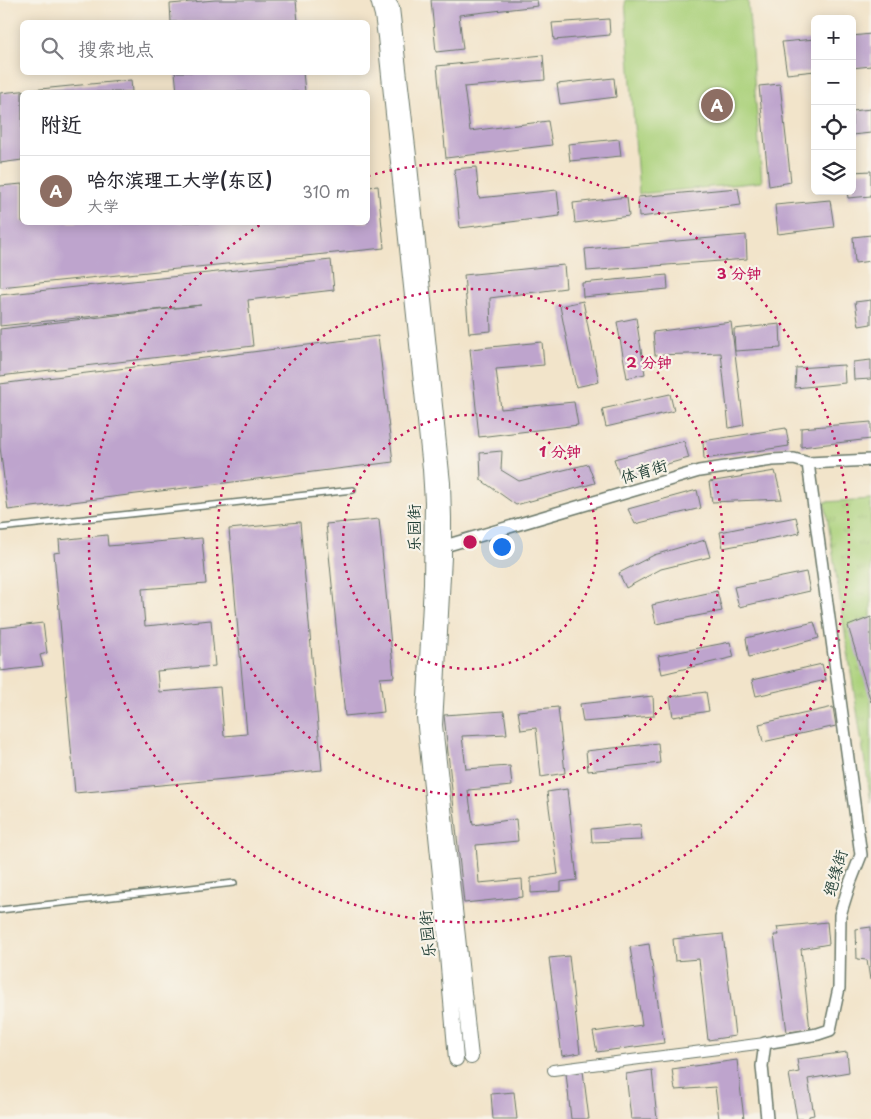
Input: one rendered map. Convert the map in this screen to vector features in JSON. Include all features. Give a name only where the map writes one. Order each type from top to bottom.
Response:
[{"type":"main road","name":"乐园街","points":[[378,0],[385,37],[438,549],[436,725],[471,1057]]},
{"type":"main road","name":"乐园街","points":[[387,0],[392,8],[440,451],[444,518],[431,584],[424,717],[456,1059]]},
{"type":"street","name":"体育街","points":[[438,549],[699,471],[772,460],[794,459],[808,463],[871,460]]},
{"type":"street","name":"绝缘街","points":[[765,1043],[818,1034],[830,1030],[839,988],[840,916],[861,855],[808,463]]},
{"type":"street","points":[[553,1070],[765,1043],[762,1066],[767,1119]]},
{"type":"lane","points":[[0,528],[353,490]]},
{"type":"lane","points":[[0,910],[234,883]]},
{"type":"green space","points":[[625,0],[748,0],[762,182],[639,194]]},
{"type":"green space","points":[[871,499],[871,802],[825,502]]},
{"type":"building","points":[[215,0],[296,0],[298,20],[171,20],[170,4]]},
{"type":"building","points":[[431,0],[537,0],[538,6],[459,15],[463,49],[436,52]]},
{"type":"building","points":[[609,19],[610,35],[554,40],[552,23]]},
{"type":"building","points":[[871,34],[871,66],[856,68],[856,36]]},
{"type":"building","points":[[811,39],[811,71],[787,74],[782,42]]},
{"type":"building","points":[[543,55],[545,80],[464,87],[470,131],[548,121],[552,145],[446,158],[437,66]]},
{"type":"building","points":[[175,75],[303,75],[305,90],[177,90]]},
{"type":"building","points":[[614,78],[616,97],[560,104],[557,84]]},
{"type":"building","points":[[131,80],[132,90],[30,90]]},
{"type":"building","points":[[780,84],[791,182],[769,186],[759,86]]},
{"type":"building","points":[[20,91],[20,160],[0,163],[0,93]]},
{"type":"building","points":[[871,109],[871,133],[856,135],[856,111]]},
{"type":"building","points":[[619,139],[621,156],[570,161],[568,144]]},
{"type":"building","points":[[476,167],[479,198],[557,190],[560,216],[460,228],[454,169]]},
{"type":"building","points":[[871,171],[871,196],[848,198],[848,195],[856,195],[856,172]]},
{"type":"building","points":[[20,184],[20,225],[370,225],[370,187],[378,186],[384,248],[0,287],[0,186]]},
{"type":"building","points":[[738,188],[741,205],[639,217],[638,197]]},
{"type":"building","points":[[627,197],[629,216],[575,223],[573,203]]},
{"type":"building","points":[[830,200],[834,227],[778,234],[775,205]]},
{"type":"building","points":[[746,235],[747,259],[587,271],[585,249]]},
{"type":"building","points":[[871,235],[871,261],[855,263],[853,237]]},
{"type":"building","points":[[331,260],[334,290],[248,300],[253,346],[0,376],[0,329],[201,305],[0,326],[0,295]]},
{"type":"building","points":[[564,265],[566,288],[490,298],[491,331],[469,333],[464,275]]},
{"type":"building","points":[[667,275],[668,289],[583,297],[582,283]]},
{"type":"building","points":[[871,300],[871,324],[859,326],[855,302]]},
{"type":"building","points":[[583,301],[599,382],[576,387],[560,306]]},
{"type":"building","points":[[636,318],[645,374],[627,378],[617,322]]},
{"type":"building","points":[[731,322],[744,425],[729,428],[721,353],[655,355],[653,332]]},
{"type":"building","points":[[780,324],[781,348],[735,351],[734,329]]},
{"type":"building","points":[[378,336],[393,462],[8,510],[0,447],[0,384]]},
{"type":"building","points":[[542,342],[544,365],[496,369],[501,409],[574,402],[578,425],[479,437],[470,349]]},
{"type":"building","points":[[871,360],[871,379],[854,380],[853,362]]},
{"type":"building","points":[[844,365],[845,383],[795,388],[796,368]]},
{"type":"building","points":[[670,394],[674,411],[606,427],[602,409]]},
{"type":"building","points":[[871,422],[871,439],[801,447],[801,428]]},
{"type":"building","points":[[786,428],[789,446],[704,459],[703,441]]},
{"type":"building","points":[[684,441],[689,458],[620,477],[614,459]]},
{"type":"building","points":[[502,451],[501,470],[519,481],[588,464],[595,483],[516,505],[481,480],[480,453]]},
{"type":"building","points":[[775,471],[782,499],[712,502],[709,482]]},
{"type":"building","points":[[697,490],[701,508],[635,524],[628,509]]},
{"type":"building","points":[[796,517],[800,533],[723,548],[720,532]]},
{"type":"building","points":[[379,519],[394,677],[380,678],[384,712],[345,716],[326,524]]},
{"type":"building","points":[[300,522],[322,770],[75,793],[54,553],[60,552],[59,540],[107,535],[108,546],[202,538],[206,584],[142,589],[145,626],[211,620],[215,666],[157,671],[159,692],[220,687],[224,736],[247,734],[229,529]]},
{"type":"building","points":[[705,540],[710,557],[661,569],[626,588],[619,573],[654,555]]},
{"type":"building","points":[[806,572],[810,591],[739,607],[734,587]]},
{"type":"building","points":[[717,591],[722,611],[656,624],[652,605]]},
{"type":"building","points":[[871,617],[871,702],[848,626]]},
{"type":"building","points":[[814,622],[819,638],[749,657],[746,638]]},
{"type":"building","points":[[43,623],[47,653],[40,655],[43,666],[0,671],[0,628]]},
{"type":"building","points":[[730,642],[734,657],[662,674],[658,656]]},
{"type":"building","points":[[822,664],[826,680],[756,696],[752,680]]},
{"type":"building","points":[[706,692],[709,711],[673,717],[670,697]]},
{"type":"building","points":[[653,696],[654,716],[583,722],[580,704]]},
{"type":"building","points":[[558,707],[565,773],[541,777],[536,728],[521,730],[518,711]]},
{"type":"building","points":[[833,707],[836,726],[763,742],[759,724]]},
{"type":"building","points":[[504,711],[507,734],[462,736],[466,769],[510,766],[512,786],[468,790],[473,825],[516,819],[518,841],[476,845],[479,883],[522,879],[523,897],[464,903],[444,715]]},
{"type":"building","points":[[658,743],[660,763],[588,771],[586,751]]},
{"type":"building","points":[[567,789],[577,880],[561,882],[561,891],[531,893],[531,878],[558,874],[547,792]]},
{"type":"building","points":[[640,824],[642,840],[592,842],[591,829]]},
{"type":"building","points":[[827,922],[829,944],[801,949],[810,1030],[787,1032],[774,935],[779,935],[777,927]]},
{"type":"building","points":[[871,927],[870,980],[867,960],[857,959],[856,929]]},
{"type":"building","points":[[723,934],[735,1036],[708,1040],[699,959],[675,961],[673,939]]},
{"type":"building","points":[[649,944],[664,1043],[597,1052],[593,1032],[642,1025],[630,947]]},
{"type":"building","points":[[569,956],[580,1053],[562,1056],[549,958]]},
{"type":"building","points":[[847,1052],[849,1072],[808,1079],[814,1115],[809,1116],[809,1119],[797,1119],[789,1074],[799,1072],[797,1059]]},
{"type":"building","points":[[737,1060],[744,1119],[719,1119],[715,1087],[675,1090],[672,1069]]},
{"type":"building","points":[[652,1070],[657,1119],[631,1119],[626,1074]]},
{"type":"building","points":[[583,1071],[589,1119],[571,1119],[566,1073]]},
{"type":"building","points":[[514,1092],[517,1119],[493,1119],[491,1094]]},
{"type":"place","name":"哈尔滨理工大学(东区)","points":[[717,105]]}]
